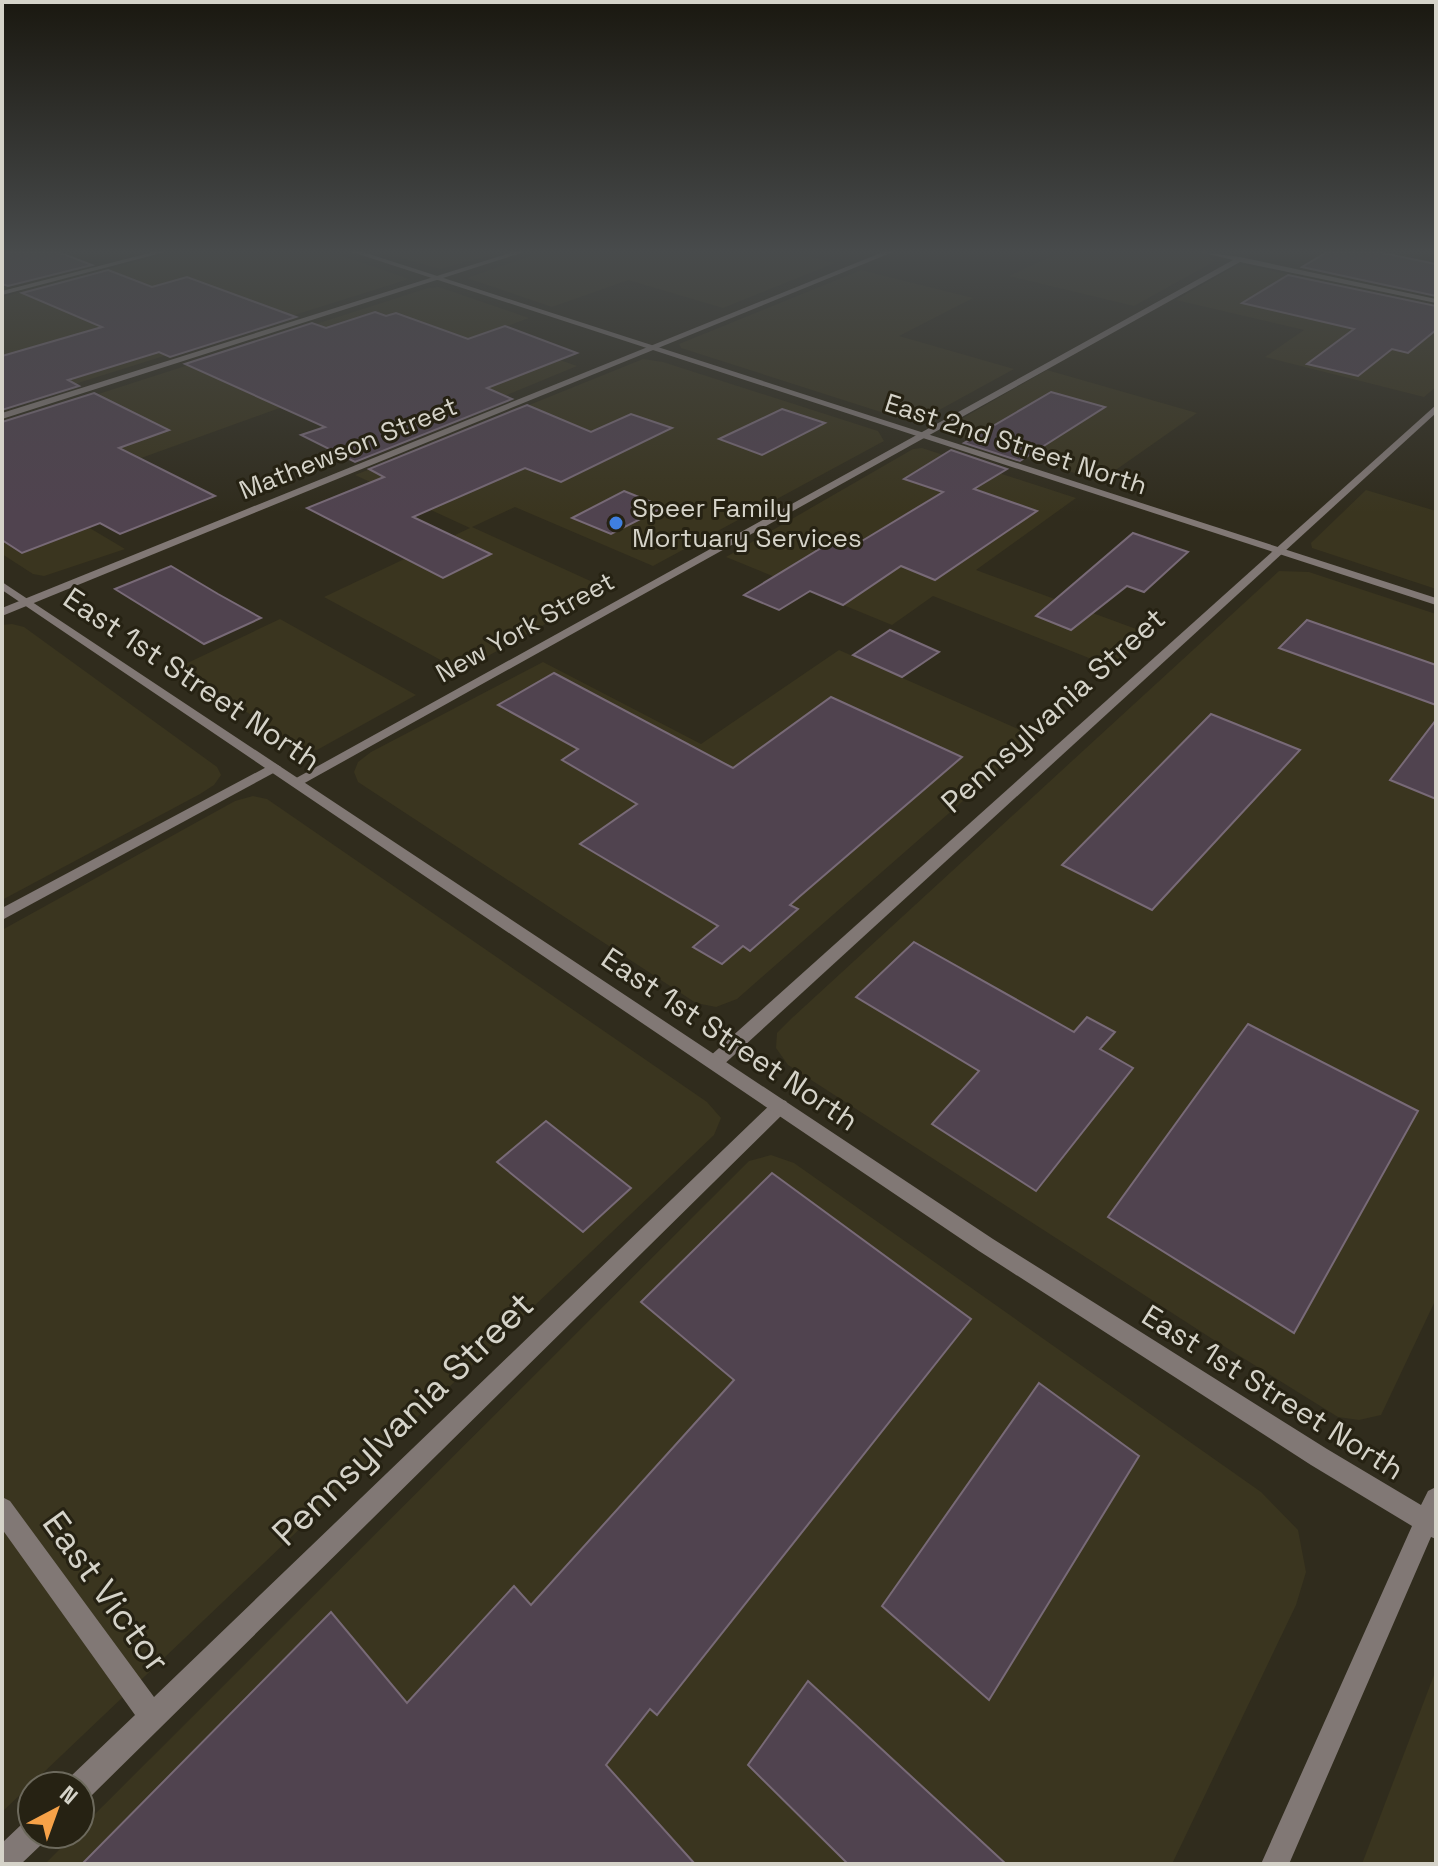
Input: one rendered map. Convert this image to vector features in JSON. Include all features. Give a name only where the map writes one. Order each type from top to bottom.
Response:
[{"type":"street","points":[[2,416],[243,339]]},
{"type":"street","name":"East 2nd Street North","points":[[621,339],[1436,602]]},
{"type":"street","name":"Mathewson Street","points":[[2,612],[675,339]]},
{"type":"street","name":"New York Street","points":[[296,782],[1093,339]]},
{"type":"street","name":"Pennsylvania Street","points":[[715,1062],[1436,408]]},
{"type":"street","name":"East 1st Street North","points":[[2,585],[986,1245],[1319,1457],[1433,1515]]},
{"type":"street","points":[[2,915],[274,767]]},
{"type":"street","name":"Pennsylvania Street","points":[[96,1771],[780,1106]]},
{"type":"street","name":"East Victor","points":[[2,1509],[152,1717]]},
{"type":"street","points":[[1275,1864],[1433,1515]]},
{"type":"shaded area","points":[[2,339],[218,339],[2,407]]},
{"type":"shaded area","points":[[269,339],[500,339],[577,366],[466,412],[371,375],[36,496],[125,549],[44,576],[33,574],[2,554],[2,425]]},
{"type":"shaded area","points":[[691,339],[910,339],[1014,369],[912,422],[681,348],[679,344]]},
{"type":"shaded area","points":[[1291,339],[1436,339],[1436,387],[1424,397],[1265,357]]},
{"type":"shaded area","points":[[643,359],[663,362],[878,431],[884,441],[653,566],[515,507],[472,527],[608,589],[461,671],[324,597],[470,528],[355,475]]},
{"type":"shaded area","points":[[1047,370],[1197,413],[1100,481],[950,434],[949,426]]},
{"type":"shaded area","points":[[922,448],[1076,498],[976,570],[1147,633],[1114,668],[933,596],[892,625],[726,557],[913,449]]},
{"type":"shaded area","points":[[1366,490],[1436,511],[1436,589],[1312,548],[1311,543]]},
{"type":"shaded area","points":[[1279,571],[1309,572],[1436,614],[1436,1299],[1381,1415],[1359,1420],[1338,1417],[1214,1340],[788,1065],[776,1048],[777,1033],[792,1018]]},
{"type":"shaded area","points":[[280,619],[416,695],[317,750],[299,747],[179,667]]},
{"type":"shaded area","points":[[2,625],[24,627],[217,767],[221,775],[214,785],[200,794],[2,900]]},
{"type":"shaded area","points":[[839,650],[1036,737],[737,999],[716,1007],[696,1003],[358,782],[354,772],[358,762],[371,752],[543,662],[701,744]]},
{"type":"shaded area","points":[[253,796],[267,799],[707,1102],[721,1118],[714,1135],[46,1770],[16,1770],[16,1799],[2,1812],[2,930],[235,801]]},
{"type":"shaded area","points":[[771,1155],[794,1163],[1261,1492],[1298,1530],[1306,1572],[1296,1605],[1172,1864],[45,1864],[59,1850],[96,1850],[96,1813],[749,1161]]},
{"type":"shaded area","points":[[1436,1670],[1436,1864],[1362,1864]]},
{"type":"building","points":[[60,339],[226,339],[170,357],[159,352],[68,380],[79,386],[2,410],[2,356]]},
{"type":"building","points":[[262,339],[540,339],[577,353],[487,388],[512,399],[355,462],[301,435],[325,427],[185,364]]},
{"type":"building","points":[[1340,339],[1425,339],[1408,353],[1392,349],[1358,376],[1307,364]]},
{"type":"building","points":[[1051,392],[1105,407],[1020,461],[964,443]]},
{"type":"building","points":[[94,393],[169,430],[119,448],[215,496],[120,534],[100,523],[22,553],[2,540],[2,422]]},
{"type":"building","points":[[527,405],[591,432],[631,414],[672,428],[561,482],[525,468],[413,517],[491,554],[443,578],[307,508],[384,477],[369,469]]},
{"type":"building","points":[[782,409],[825,423],[762,455],[719,439]]},
{"type":"building","points":[[951,450],[1007,469],[974,489],[1037,511],[935,580],[901,566],[843,605],[810,591],[779,610],[744,595],[844,534],[852,547],[943,492],[904,479]]},
{"type":"building","points":[[624,491],[664,507],[611,534],[572,518]]},
{"type":"building","points":[[1133,533],[1188,552],[1144,592],[1127,586],[1071,630],[1036,616]]},
{"type":"building","points":[[171,566],[261,618],[204,644],[115,589]]},
{"type":"building","points":[[1307,620],[1436,665],[1436,705],[1279,648]]},
{"type":"building","points":[[890,630],[939,652],[902,677],[853,655]]},
{"type":"building","points":[[554,673],[733,768],[831,697],[962,757],[790,905],[798,909],[750,951],[743,946],[722,964],[693,947],[718,926],[580,844],[637,804],[562,760],[578,749],[498,705]]},
{"type":"building","points":[[1211,714],[1300,750],[1152,910],[1062,865]]},
{"type":"building","points":[[1436,720],[1436,799],[1390,780]]},
{"type":"building","points":[[914,942],[1074,1032],[1087,1017],[1115,1032],[1100,1049],[1133,1068],[1036,1191],[932,1124],[979,1071],[856,997]]},
{"type":"building","points":[[1248,1024],[1418,1111],[1294,1333],[1108,1217]]},
{"type":"building","points":[[546,1121],[631,1188],[583,1232],[497,1162]]},
{"type":"building","points":[[772,1173],[971,1319],[657,1715],[650,1709],[606,1765],[695,1864],[82,1864],[331,1612],[407,1703],[514,1586],[531,1605],[734,1380],[641,1302]]},
{"type":"building","points":[[1039,1383],[1139,1456],[989,1700],[882,1606]]},
{"type":"building","points":[[808,1681],[1006,1864],[848,1864],[748,1765]]},
{"type":"place","name":"Speer Family Mortuary Services","points":[[616,523]]}]
